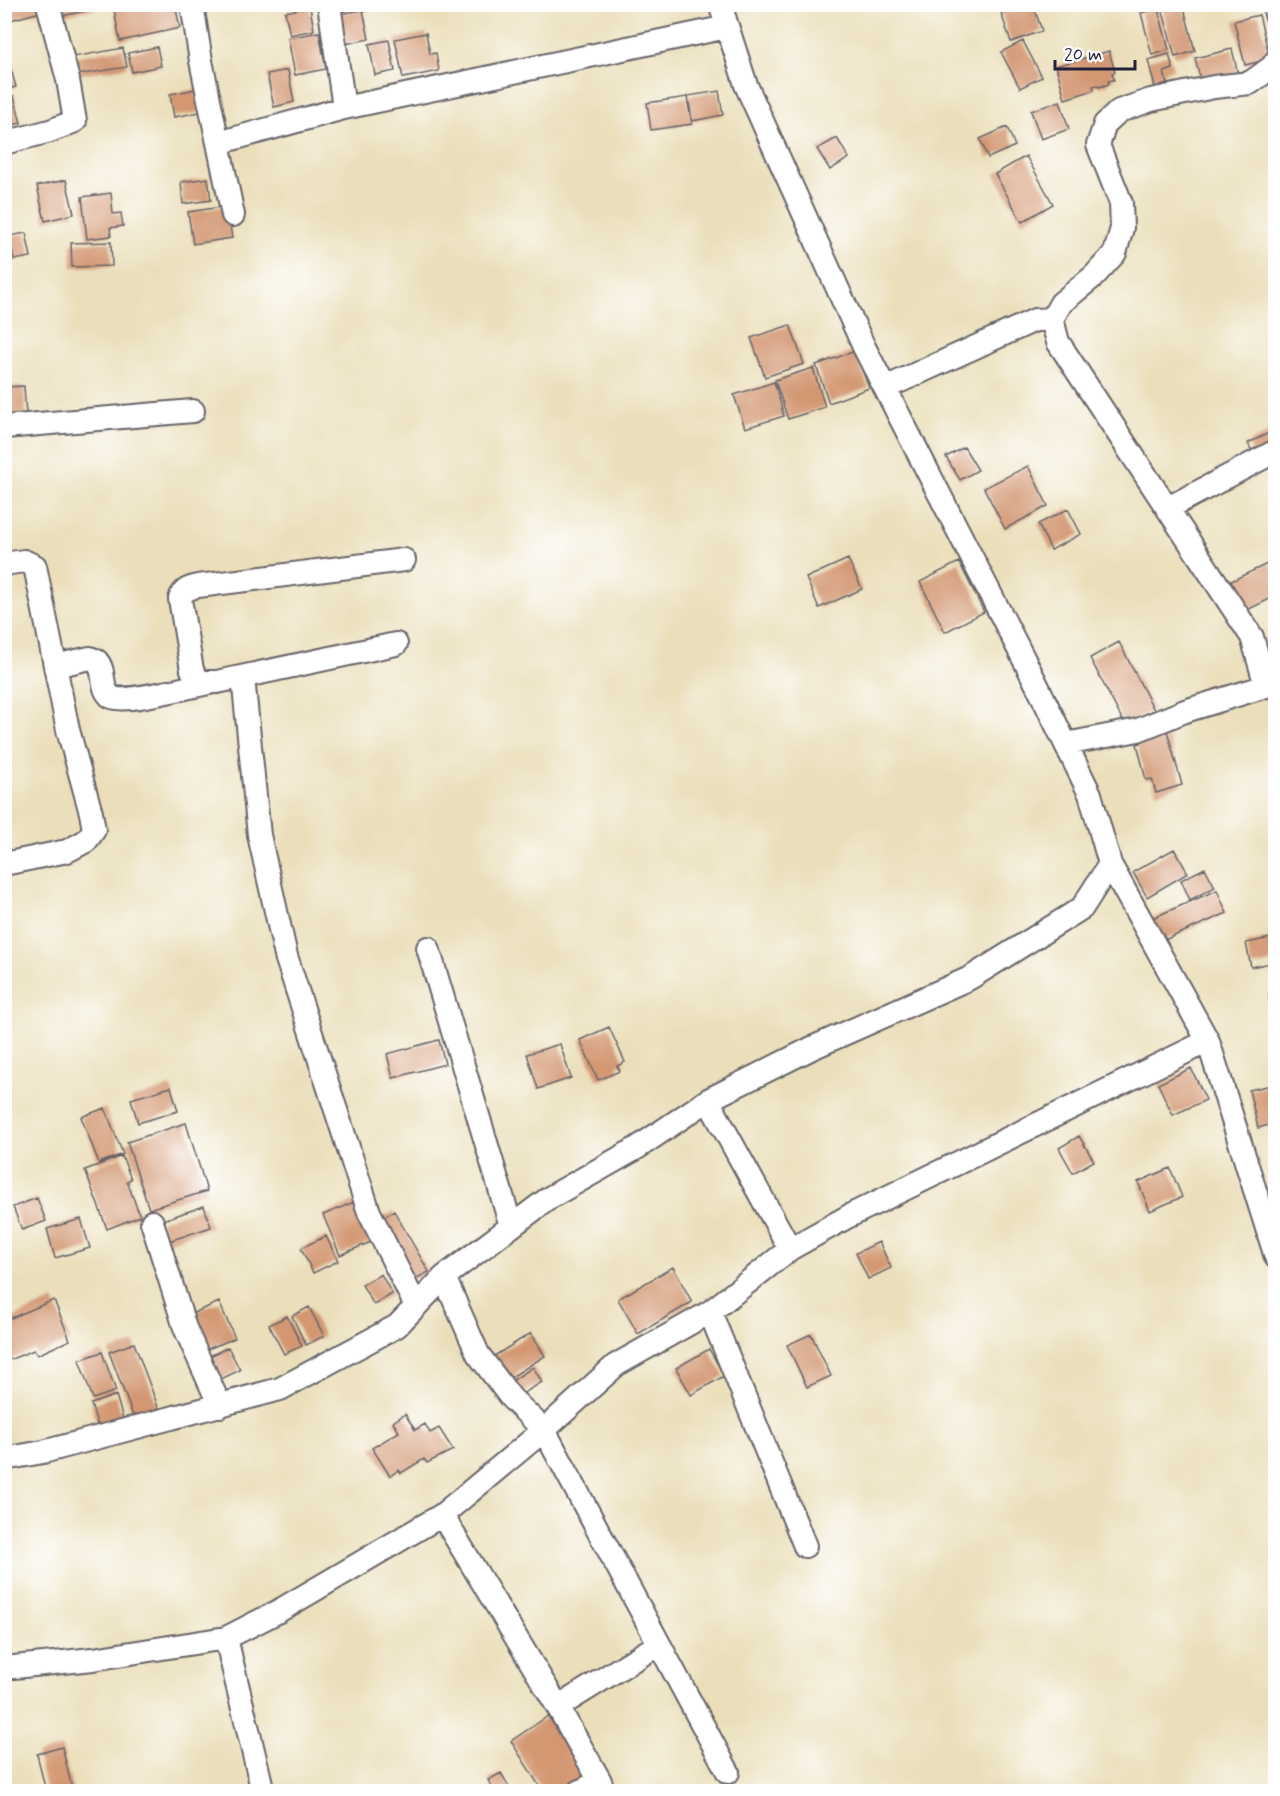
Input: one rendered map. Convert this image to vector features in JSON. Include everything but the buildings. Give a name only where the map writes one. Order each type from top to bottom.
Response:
[{"type":"street","points":[[4,143],[50,131],[75,121],[68,80],[48,4]]},
{"type":"street","points":[[192,4],[233,215]]},
{"type":"street","points":[[329,4],[344,108]]},
{"type":"street","points":[[720,4],[746,85],[864,347],[1090,794],[1110,864],[1208,1041],[1275,1257]]},
{"type":"street","points":[[1274,4],[1275,14]]},
{"type":"street","points":[[218,143],[344,108],[727,27]]},
{"type":"street","points":[[1066,744],[1138,730],[1185,711],[1271,684],[1252,637],[1058,342],[1052,319],[1060,303],[1094,276],[1115,253],[1122,228],[1121,203],[1098,145],[1105,124],[1119,111],[1151,100],[1214,87],[1251,83],[1272,67],[1275,61]]},
{"type":"street","points":[[885,388],[1035,320],[1052,319]]},
{"type":"street","points":[[4,427],[193,411]]},
{"type":"street","points":[[1168,508],[1275,450]]},
{"type":"street","points":[[209,683],[202,682],[192,670],[180,599],[182,593],[189,588],[404,560]]},
{"type":"street","points":[[4,564],[24,561],[34,566],[42,594],[68,730],[94,830],[86,841],[67,850],[4,864]]},
{"type":"street","points":[[55,666],[90,658],[97,661],[102,669],[105,688],[116,698],[146,696],[396,644]]},
{"type":"street","points":[[243,677],[259,835],[286,956],[369,1212],[416,1306]]},
{"type":"street","points":[[4,1459],[43,1452],[280,1389],[397,1326],[444,1277],[549,1198],[637,1148],[708,1100],[812,1048],[970,978],[1082,908],[1110,864]]},
{"type":"street","points":[[428,948],[511,1226]]},
{"type":"street","points":[[4,1668],[93,1659],[226,1638],[277,1612],[442,1515],[544,1430],[616,1365],[710,1312],[790,1249],[849,1216],[1208,1041]]},
{"type":"street","points":[[708,1100],[790,1249]]},
{"type":"street","points":[[152,1222],[184,1328],[220,1406]]},
{"type":"street","points":[[444,1277],[478,1354],[511,1398],[544,1430],[728,1772]]},
{"type":"street","points":[[710,1312],[805,1546]]},
{"type":"street","points":[[442,1515],[558,1707],[602,1786],[579,1791]]},
{"type":"street","points":[[226,1638],[263,1791]]},
{"type":"street","points":[[558,1707],[659,1644]]}]
